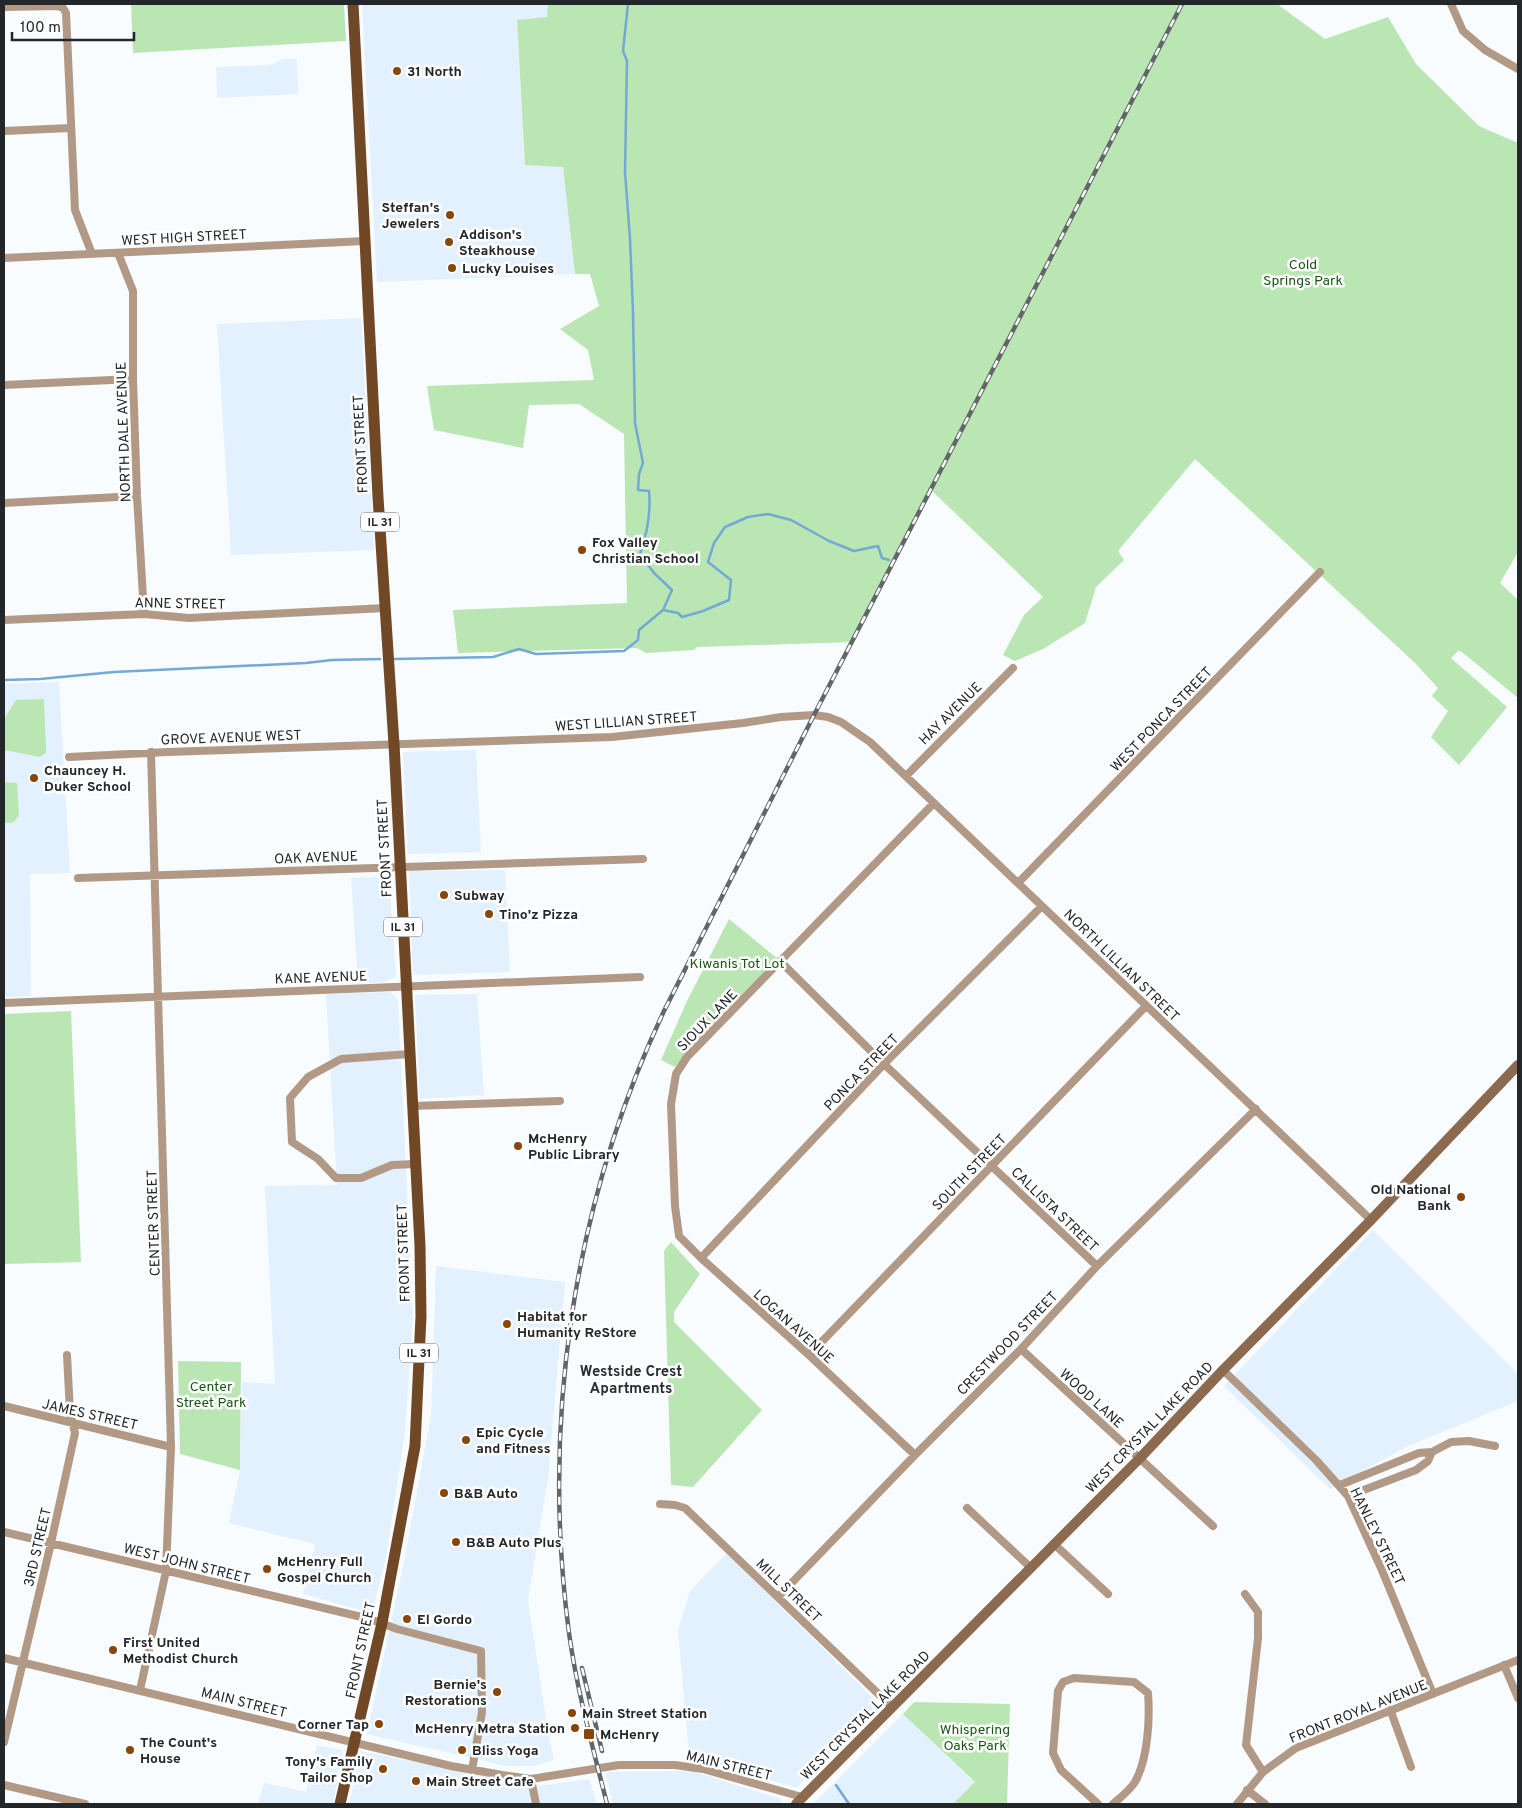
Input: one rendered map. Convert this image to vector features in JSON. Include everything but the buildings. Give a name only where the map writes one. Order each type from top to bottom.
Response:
[{"type":"main road","name":"FRONT STREET","points":[[340,1804],[382,1623],[415,1446],[421,1316],[420,1246],[394,744],[353,4]]},
{"type":"street","points":[[1451,4],[1463,31],[1485,50],[1518,68]]},
{"type":"street","points":[[4,7],[51,5],[63,8],[67,18],[70,128],[75,210],[92,254]]},
{"type":"street","points":[[4,131],[70,128]]},
{"type":"street","name":"WEST HIGH STREET","points":[[4,258],[365,241]]},
{"type":"street","name":"NORTH DALE AVENUE","points":[[118,253],[133,291],[133,379],[144,614]]},
{"type":"street","points":[[4,385],[133,379]]},
{"type":"street","points":[[4,503],[137,496]]},
{"type":"street","name":"WEST PONCA STREET","points":[[1019,882],[1320,572]]},
{"type":"street","name":"ANNE STREET","points":[[4,620],[144,614],[190,618],[385,608]]},
{"type":"street","name":"HAY AVENUE","points":[[906,776],[1013,668]]},
{"type":"street","name":"WEST LILLIAN STREET","points":[[394,744],[612,737],[814,715],[828,717],[855,730]]},
{"type":"street","name":"NORTH LILLIAN STREET","points":[[855,730],[1019,882],[1371,1220]]},
{"type":"street","name":"GROVE AVENUE WEST","points":[[69,757],[151,752],[394,744]]},
{"type":"street","name":"CENTER STREET","points":[[140,1690],[166,1571],[171,1447],[151,752]]},
{"type":"street","name":"SIOUX LANE","points":[[675,1206],[671,1104],[676,1074],[687,1057],[933,804]]},
{"type":"street","name":"OAK AVENUE","points":[[78,878],[643,859]]},
{"type":"street","name":"PONCA STREET","points":[[701,1258],[884,1064],[1042,906]]},
{"type":"street","name":"CALLISTA STREET","points":[[780,962],[884,1064],[1097,1266]]},
{"type":"street","name":"KANE AVENUE","points":[[4,1003],[640,977]]},
{"type":"street","name":"SOUTH STREET","points":[[809,1355],[1146,1006]]},
{"type":"street","points":[[409,1054],[341,1059],[308,1077],[290,1098],[292,1142],[318,1159],[336,1178],[361,1178],[392,1165],[415,1164]]},
{"type":"street","name":"WEST CRYSTAL LAKE ROAD","points":[[799,1801],[1140,1458],[1223,1370],[1371,1220],[1518,1065]]},
{"type":"street","points":[[412,1106],[560,1101]]},
{"type":"street","name":"CRESTWOOD STREET","points":[[778,1597],[915,1455],[1021,1349],[1097,1266],[1256,1109]]},
{"type":"street","name":"LOGAN AVENUE","points":[[675,1206],[679,1236],[915,1455]]},
{"type":"street","name":"WOOD LANE","points":[[1021,1349],[1213,1526]]},
{"type":"street","name":"3RD STREET","points":[[4,1742],[75,1433],[70,1412],[67,1355]]},
{"type":"street","name":"HANLEY STREET","points":[[1223,1370],[1316,1460],[1348,1496],[1382,1568],[1433,1694]]},
{"type":"street","name":"JAMES STREET","points":[[4,1406],[171,1447]]},
{"type":"street","points":[[1340,1486],[1418,1453],[1432,1452],[1451,1442],[1469,1441],[1495,1446]]},
{"type":"street","points":[[1348,1496],[1416,1470],[1428,1461],[1432,1452]]},
{"type":"street","name":"MILL STREET","points":[[660,1504],[685,1508],[892,1707]]},
{"type":"street","points":[[967,1508],[1030,1567]]},
{"type":"street","name":"WEST JOHN STREET","points":[[4,1532],[382,1623],[481,1651],[482,1712],[472,1770]]},
{"type":"street","points":[[1054,1544],[1108,1594]]},
{"type":"street","points":[[1245,1594],[1258,1612],[1258,1638],[1246,1745],[1263,1772]]},
{"type":"street","name":"MAIN STREET","points":[[4,1658],[472,1770],[530,1779],[619,1765],[675,1765],[703,1769],[799,1801]]},
{"type":"street","name":"FRONT ROYAL AVENUE","points":[[1238,1804],[1247,1790],[1263,1772],[1296,1748],[1390,1709],[1518,1660]]},
{"type":"street","points":[[1504,1665],[1518,1698]]},
{"type":"street","points":[[1098,1804],[1061,1770],[1053,1753],[1058,1691],[1064,1682],[1074,1678],[1134,1682],[1148,1693],[1149,1708],[1144,1763],[1134,1784],[1113,1804]]},
{"type":"street","points":[[1390,1709],[1411,1767]]},
{"type":"street","points":[[530,1779],[536,1804]]},
{"type":"street","points":[[4,1786],[85,1804]]},
{"type":"street","points":[[1247,1790],[1265,1804]]},
{"type":"shaded area","points":[[362,4],[548,4],[547,17],[517,21],[525,165],[563,166],[575,274],[377,282]]},
{"type":"shaded area","points":[[283,59],[297,59],[298,94],[217,98],[216,67],[270,65]]},
{"type":"shaded area","points":[[361,318],[374,550],[231,555],[217,324]]},
{"type":"shaded area","name":"Chauncey H. Duker School","points":[[59,682],[70,873],[30,874],[31,996],[4,997],[4,684]]},
{"type":"shaded area","points":[[476,750],[481,852],[408,854],[403,752]]},
{"type":"shaded area","points":[[505,870],[510,972],[413,975],[409,871]]},
{"type":"shaded area","points":[[389,876],[396,977],[384,982],[358,984],[351,878]]},
{"type":"shaded area","points":[[390,992],[398,1000],[413,1317],[405,1433],[386,1557],[372,1613],[303,1594],[315,1544],[229,1523],[240,1470],[242,1382],[275,1384],[265,1186],[337,1185],[326,994]]},
{"type":"shaded area","points":[[477,994],[484,1095],[420,1099],[415,995]]},
{"type":"shaded area","points":[[1373,1230],[1518,1374],[1518,1401],[1406,1447],[1330,1489],[1224,1386]]},
{"type":"shaded area","points":[[436,1266],[565,1282],[548,1479],[528,1600],[554,1760],[534,1766],[507,1766],[367,1734],[404,1562],[431,1415]]},
{"type":"shaded area","points":[[727,1553],[878,1703],[797,1788],[689,1755],[678,1630],[690,1591]]},
{"type":"shaded area","points":[[903,1714],[975,1783],[953,1804],[813,1804]]},
{"type":"shaded area","points":[[317,1745],[343,1750],[333,1804],[258,1804],[264,1783],[306,1792]]},
{"type":"shaded area","points":[[361,1751],[538,1786],[589,1779],[597,1804],[349,1804]]},
{"type":"shaded area","points":[[692,1771],[781,1799],[781,1804],[613,1804],[605,1772]]},
{"type":"green space","points":[[131,4],[344,4],[346,41],[133,53]]},
{"type":"green space","name":"Cold Springs Park","points":[[548,4],[1277,4],[1325,39],[1388,17],[1416,64],[1479,126],[1518,143],[1518,552],[1500,583],[1518,600],[1518,698],[1462,652],[1458,651],[1451,658],[1507,707],[1459,765],[1431,737],[1448,711],[1432,696],[1438,688],[1415,663],[1195,459],[1118,551],[1124,560],[1096,587],[1085,623],[1043,649],[1015,661],[1003,655],[1024,615],[1043,597],[931,490],[853,642],[697,647],[694,650],[646,653],[637,648],[458,653],[453,610],[627,603],[624,434],[579,404],[529,405],[523,448],[434,430],[427,386],[594,380],[588,350],[560,329],[599,306],[590,274],[575,274],[563,167],[525,165],[517,20],[547,17]]},
{"type":"green space","points":[[44,699],[46,753],[40,757],[4,750],[4,719],[16,700]]},
{"type":"green space","points":[[4,782],[17,783],[19,815],[14,822],[4,823]]},
{"type":"green space","name":"Kiwanis Tot Lot","points":[[729,919],[778,959],[675,1067],[661,1060],[687,1001]]},
{"type":"green space","points":[[71,1011],[81,1262],[4,1264],[4,1014]]},
{"type":"green space","points":[[671,1242],[700,1274],[674,1312],[674,1322],[762,1410],[693,1487],[671,1485],[664,1251]]},
{"type":"green space","name":"Center Street Park","points":[[178,1361],[241,1362],[240,1470],[180,1454]]},
{"type":"green space","name":"Whispering Oaks Park","points":[[914,1702],[1010,1704],[1007,1804],[953,1804],[975,1782],[903,1714]]},
{"type":"waterway","points":[[628,4],[623,51],[627,61],[625,172],[633,312],[635,423],[643,463],[639,474],[638,490],[649,491],[648,523],[640,554],[654,573],[672,590],[663,610]]},
{"type":"waterway","points":[[395,659],[493,657],[519,649],[536,654],[624,651],[638,640],[639,630],[663,610],[678,613],[682,617],[703,611],[729,600],[731,580],[708,562],[714,543],[725,527],[748,517],[768,514],[791,520],[829,541],[854,551],[878,546],[882,558],[889,560]]},
{"type":"waterway","points":[[4,680],[40,679],[114,672],[380,659]]},
{"type":"waterway","points":[[836,1785],[849,1804]]},
{"type":"railway","points":[[607,1804],[572,1655],[561,1553],[559,1474],[563,1394],[572,1315],[587,1237],[607,1160],[633,1084],[664,1011],[814,715],[1182,4]]},
{"type":"railway","points":[[582,1668],[602,1751]]},
{"type":"place","name":"31 North","points":[[397,71]]},
{"type":"place","name":"Steffan's Jewelers","points":[[450,215]]},
{"type":"place","name":"Addison's Steakhouse","points":[[449,242]]},
{"type":"place","name":"Lucky Louises","points":[[452,268]]},
{"type":"place","name":"Fox Valley Christian School","points":[[582,550]]},
{"type":"place","name":"Chauncey H. Duker School","points":[[34,778]]},
{"type":"place","name":"Subway","points":[[444,895]]},
{"type":"place","name":"Tino'z Pizza","points":[[489,914]]},
{"type":"place","name":"McHenry Public Library","points":[[518,1146]]},
{"type":"place","name":"Old National Bank","points":[[1461,1197]]},
{"type":"place","name":"Habitat for Humanity ReStore","points":[[507,1324]]},
{"type":"place","name":"Epic Cycle and Fitness","points":[[466,1440]]},
{"type":"place","name":"B&B Auto","points":[[444,1493]]},
{"type":"place","name":"B&B Auto Plus","points":[[456,1542]]},
{"type":"place","name":"McHenry Full Gospel Church","points":[[267,1569]]},
{"type":"place","name":"El Gordo","points":[[407,1619]]},
{"type":"place","name":"First United Methodist Church","points":[[113,1650]]},
{"type":"place","name":"Bernie's Restorations","points":[[497,1692]]},
{"type":"place","name":"Main Street Station","points":[[572,1713]]},
{"type":"place","name":"Corner Tap","points":[[379,1724]]},
{"type":"place","name":"McHenry Metra Station","points":[[575,1728]]},
{"type":"place","name":"McHenry","points":[[589,1734]]},
{"type":"place","name":"The Count's House","points":[[130,1750]]},
{"type":"place","name":"Bliss Yoga","points":[[462,1750]]},
{"type":"place","name":"Tony's Family Tailor Shop","points":[[383,1769]]},
{"type":"place","name":"Main Street Cafe","points":[[416,1781]]},
{"type":"district","name":"Westside Crest Apartments","points":[[631,1380]]}]
